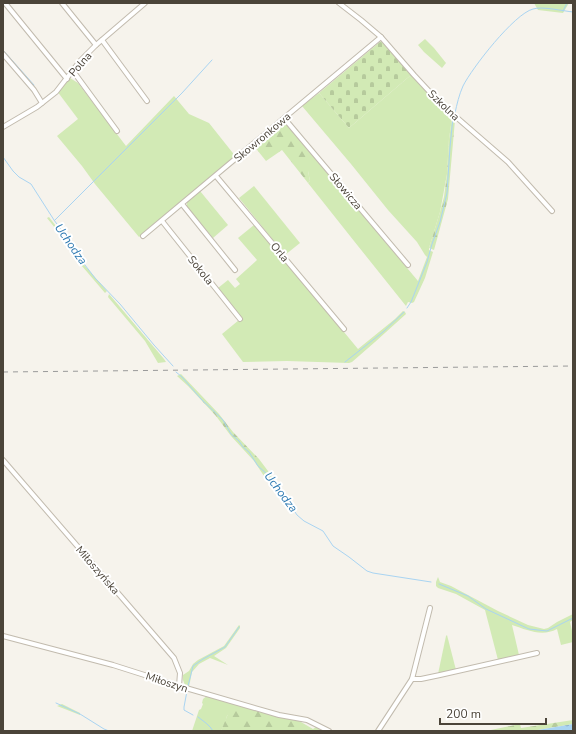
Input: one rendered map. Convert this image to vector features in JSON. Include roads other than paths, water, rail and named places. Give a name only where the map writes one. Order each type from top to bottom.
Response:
[{"type":"street","points":[[5,3],[67,79]]},
{"type":"street","points":[[62,3],[96,45]]},
{"type":"street","name":"Polna","points":[[3,127],[42,103],[56,92],[80,61],[96,45],[145,3]]},
{"type":"street","name":"Szkolna","points":[[339,3],[362,20],[381,38],[440,103],[508,162],[552,211]]},
{"type":"street","name":"Skowronkowa","points":[[143,236],[381,38]]},
{"type":"street","points":[[102,40],[147,101]]},
{"type":"street","points":[[3,54],[34,90],[42,103]]},
{"type":"street","points":[[73,71],[117,131]]},
{"type":"street","name":"Słowicza","points":[[284,118],[408,265]]},
{"type":"street","name":"Orla","points":[[216,176],[344,329]]},
{"type":"street","points":[[182,204],[235,270]]},
{"type":"street","name":"Sokola","points":[[162,221],[240,319]]},
{"type":"street","name":"Miłoszyńska","points":[[3,460],[174,658],[180,673],[179,686]]},
{"type":"street","points":[[378,731],[412,679],[430,608]]},
{"type":"street","name":"Miłoszyn","points":[[3,636],[135,671],[179,686],[279,715],[307,720],[330,731]]},
{"type":"street","points":[[412,679],[421,679],[537,653]]},
{"type":"water","points":[[573,724],[573,731],[532,731]]},
{"type":"waterway","points":[[563,11],[567,3]]},
{"type":"waterway","points":[[455,113],[463,86],[475,67],[494,43],[515,21],[525,13],[537,8],[573,12]]},
{"type":"waterway","points":[[3,50],[34,85]]},
{"type":"waterway","points":[[55,220],[182,93],[212,60]]},
{"type":"waterway","points":[[407,308],[411,302],[427,262],[440,222],[447,193],[453,117]]},
{"type":"waterway","name":"Uchodza","points":[[3,157],[19,177],[31,184],[73,246],[78,256],[95,278],[120,304],[173,366]]},
{"type":"waterway","points":[[345,362],[383,332],[404,312]]},
{"type":"waterway","name":"Uchodza","points":[[176,372],[223,420],[231,434],[249,452],[258,466],[277,485],[297,515],[304,521],[323,531],[333,546],[367,571],[431,582]]},
{"type":"waterway","name":"Uchodza","points":[[439,584],[468,596],[486,609],[529,629],[547,631],[573,618]]},
{"type":"waterway","points":[[188,686],[193,666],[225,647],[239,627]]},
{"type":"waterway","points":[[187,691],[184,710],[193,715]]},
{"type":"waterway","points":[[56,703],[80,714],[109,731]]},
{"type":"waterway","points":[[198,717],[213,731]]},
{"type":"railway","points":[[3,372],[573,366]]}]
